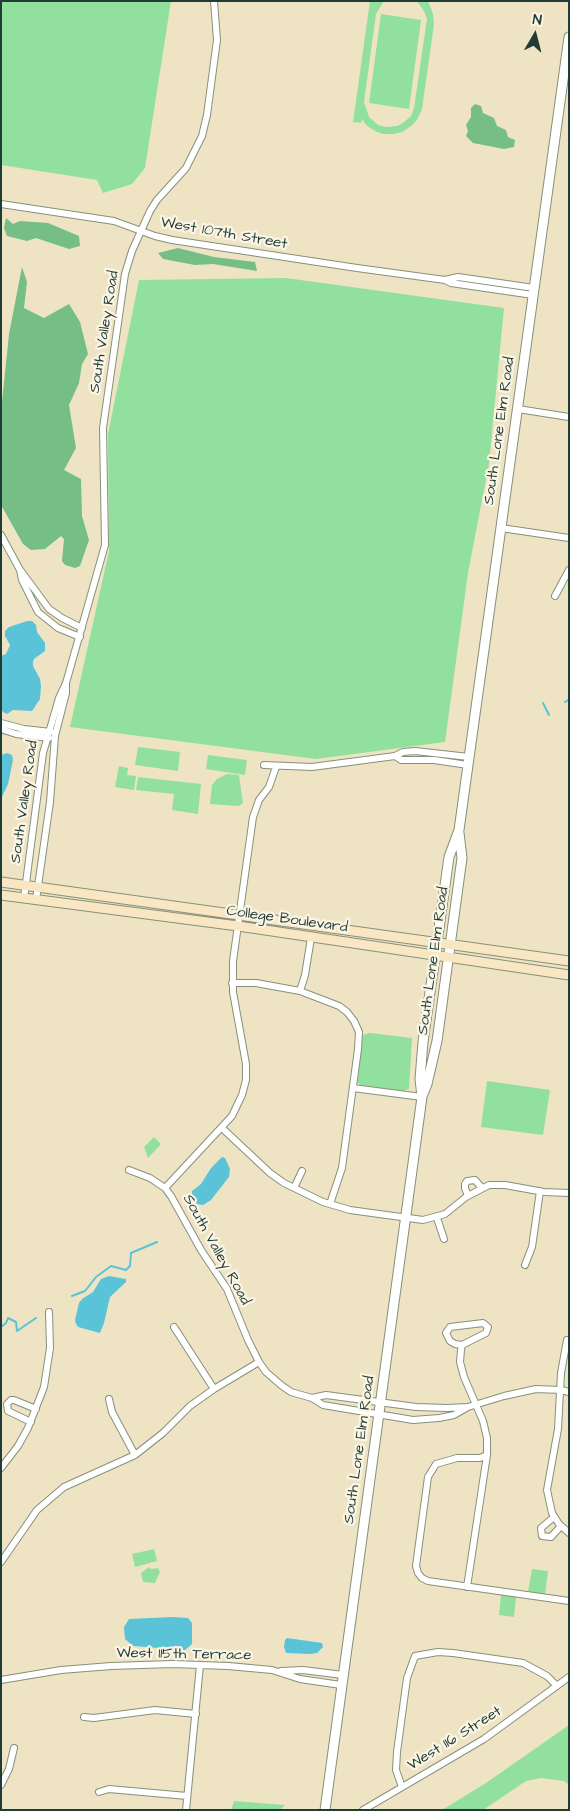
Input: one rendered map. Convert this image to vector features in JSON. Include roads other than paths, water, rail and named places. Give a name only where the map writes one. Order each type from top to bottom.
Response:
[{"type":"main road","name":"College Boulevard","points":[[1,882],[569,961]]},
{"type":"main road","name":"College Boulevard","points":[[1,895],[238,926],[569,975]]},
{"type":"street","name":"South Valley Road","points":[[24,898],[34,830],[40,766],[66,694],[66,683],[105,545],[103,428],[125,274],[132,251],[150,211],[157,200],[186,168],[202,136],[207,115],[217,40],[214,1]]},
{"type":"street","name":"South Lone Elm Road","points":[[325,1810],[382,1403],[422,1095],[420,1079],[423,1042],[449,857],[459,830],[569,37]]},
{"type":"street","name":"West 107th Street","points":[[1,204],[114,221],[172,240],[445,280],[452,283],[534,292]]},
{"type":"street","points":[[518,409],[569,417]]},
{"type":"street","points":[[501,528],[569,538]]},
{"type":"street","points":[[1,535],[20,570],[49,609],[82,628]]},
{"type":"street","points":[[20,570],[22,580],[38,612],[58,628],[80,637]]},
{"type":"street","points":[[555,596],[569,570]]},
{"type":"street","points":[[1,723],[51,735]]},
{"type":"street","points":[[1,729],[16,734],[51,735]]},
{"type":"street","name":"South Valley Road","points":[[36,900],[50,802],[51,735]]},
{"type":"street","points":[[264,765],[312,768],[395,756],[401,760],[468,761]]},
{"type":"street","points":[[165,1188],[232,1116],[238,1106],[246,1080],[245,1054],[232,983],[254,811],[259,800],[270,787],[276,767]]},
{"type":"street","name":"South Lone Elm Road","points":[[422,1095],[427,1084],[437,1041],[462,858],[459,830]]},
{"type":"street","points":[[300,991],[305,975],[311,938]]},
{"type":"street","points":[[232,983],[256,982],[300,991],[339,1006],[354,1021],[359,1036],[353,1088],[342,1168],[330,1204]]},
{"type":"street","points":[[353,1088],[422,1095]]},
{"type":"street","points":[[222,1128],[270,1173],[294,1188],[330,1204],[350,1210],[423,1220],[437,1218],[445,1214],[468,1196],[489,1185],[505,1185],[540,1191],[569,1193]]},
{"type":"street","name":"South Valley Road","points":[[129,1170],[150,1178],[165,1188],[182,1214],[201,1250],[227,1289],[259,1362],[266,1372],[281,1386],[300,1396],[312,1398],[323,1405],[399,1418],[426,1420],[454,1415],[468,1407]]},
{"type":"street","points":[[294,1188],[302,1171]]},
{"type":"street","points":[[468,1196],[465,1188],[467,1181],[475,1180],[482,1188]]},
{"type":"street","points":[[525,1265],[532,1247],[540,1191]]},
{"type":"street","points":[[437,1218],[444,1239]]},
{"type":"street","points":[[1,1468],[18,1446],[31,1422],[44,1387],[49,1366],[51,1327],[49,1312]]},
{"type":"street","points":[[483,1323],[488,1327],[483,1336],[462,1345],[450,1341],[446,1333],[450,1327],[483,1323]]},
{"type":"street","points":[[174,1327],[214,1389]]},
{"type":"street","points":[[567,1340],[561,1373],[558,1429],[547,1490],[548,1501],[554,1517],[569,1533]]},
{"type":"street","points":[[462,1345],[460,1362],[464,1377],[483,1421],[487,1438],[488,1456],[467,1587]]},
{"type":"street","points":[[1,1562],[37,1510],[52,1496],[64,1488],[135,1454],[163,1433],[190,1406],[259,1362]]},
{"type":"street","points":[[312,1398],[326,1395],[432,1408],[468,1407],[536,1389],[569,1392]]},
{"type":"street","points":[[109,1399],[112,1412],[135,1454]]},
{"type":"street","points":[[31,1422],[8,1410],[7,1404],[14,1400],[36,1409]]},
{"type":"street","points":[[488,1456],[457,1458],[436,1464],[428,1477],[416,1566],[422,1578],[428,1581],[569,1601]]},
{"type":"street","points":[[554,1517],[541,1528],[542,1536],[551,1537],[561,1526]]},
{"type":"street","points":[[402,1787],[396,1770],[397,1752],[407,1678],[415,1656],[438,1652],[523,1663],[547,1676],[557,1686]]},
{"type":"street","points":[[186,1810],[200,1665]]},
{"type":"street","name":"West 115th Terrace","points":[[1,1679],[61,1670],[112,1666],[200,1665],[277,1672],[303,1670],[343,1675]]},
{"type":"street","name":"West 115th Terrace","points":[[277,1672],[300,1679],[341,1685]]},
{"type":"street","name":"West 116 Street","points":[[363,1810],[484,1738],[569,1678]]},
{"type":"street","points":[[84,1717],[94,1718],[155,1710],[196,1714]]},
{"type":"street","points":[[1,1785],[9,1769],[14,1748]]},
{"type":"street","points":[[99,1792],[109,1789],[187,1796]]},
{"type":"water","points":[[32,621],[36,625],[37,632],[45,643],[45,651],[34,659],[33,662],[33,666],[40,679],[40,699],[32,711],[13,710],[7,714],[1,708],[1,656],[6,654],[10,645],[5,636],[5,631],[9,627]]},
{"type":"water","points":[[7,753],[12,755],[13,760],[8,784],[1,799],[1,755]]},
{"type":"water","points":[[222,1157],[225,1158],[230,1169],[229,1177],[211,1200],[203,1205],[197,1204],[192,1198],[192,1191],[201,1184],[211,1168]]},
{"type":"water","points":[[109,1276],[126,1279],[126,1282],[110,1297],[100,1333],[78,1327],[75,1320],[79,1303],[93,1292],[101,1279]]},
{"type":"water","points":[[188,1618],[192,1623],[192,1644],[185,1650],[133,1646],[125,1639],[124,1627],[129,1619]]},
{"type":"water","points":[[287,1638],[322,1643],[323,1647],[317,1653],[286,1653],[284,1647]]},
{"type":"waterway","points":[[543,703],[549,715]]},
{"type":"waterway","points":[[72,1296],[85,1291],[96,1277],[111,1266],[126,1270],[130,1266],[131,1253],[157,1242]]},
{"type":"waterway","points":[[1,1327],[8,1318],[16,1322],[17,1331],[36,1318]]}]
